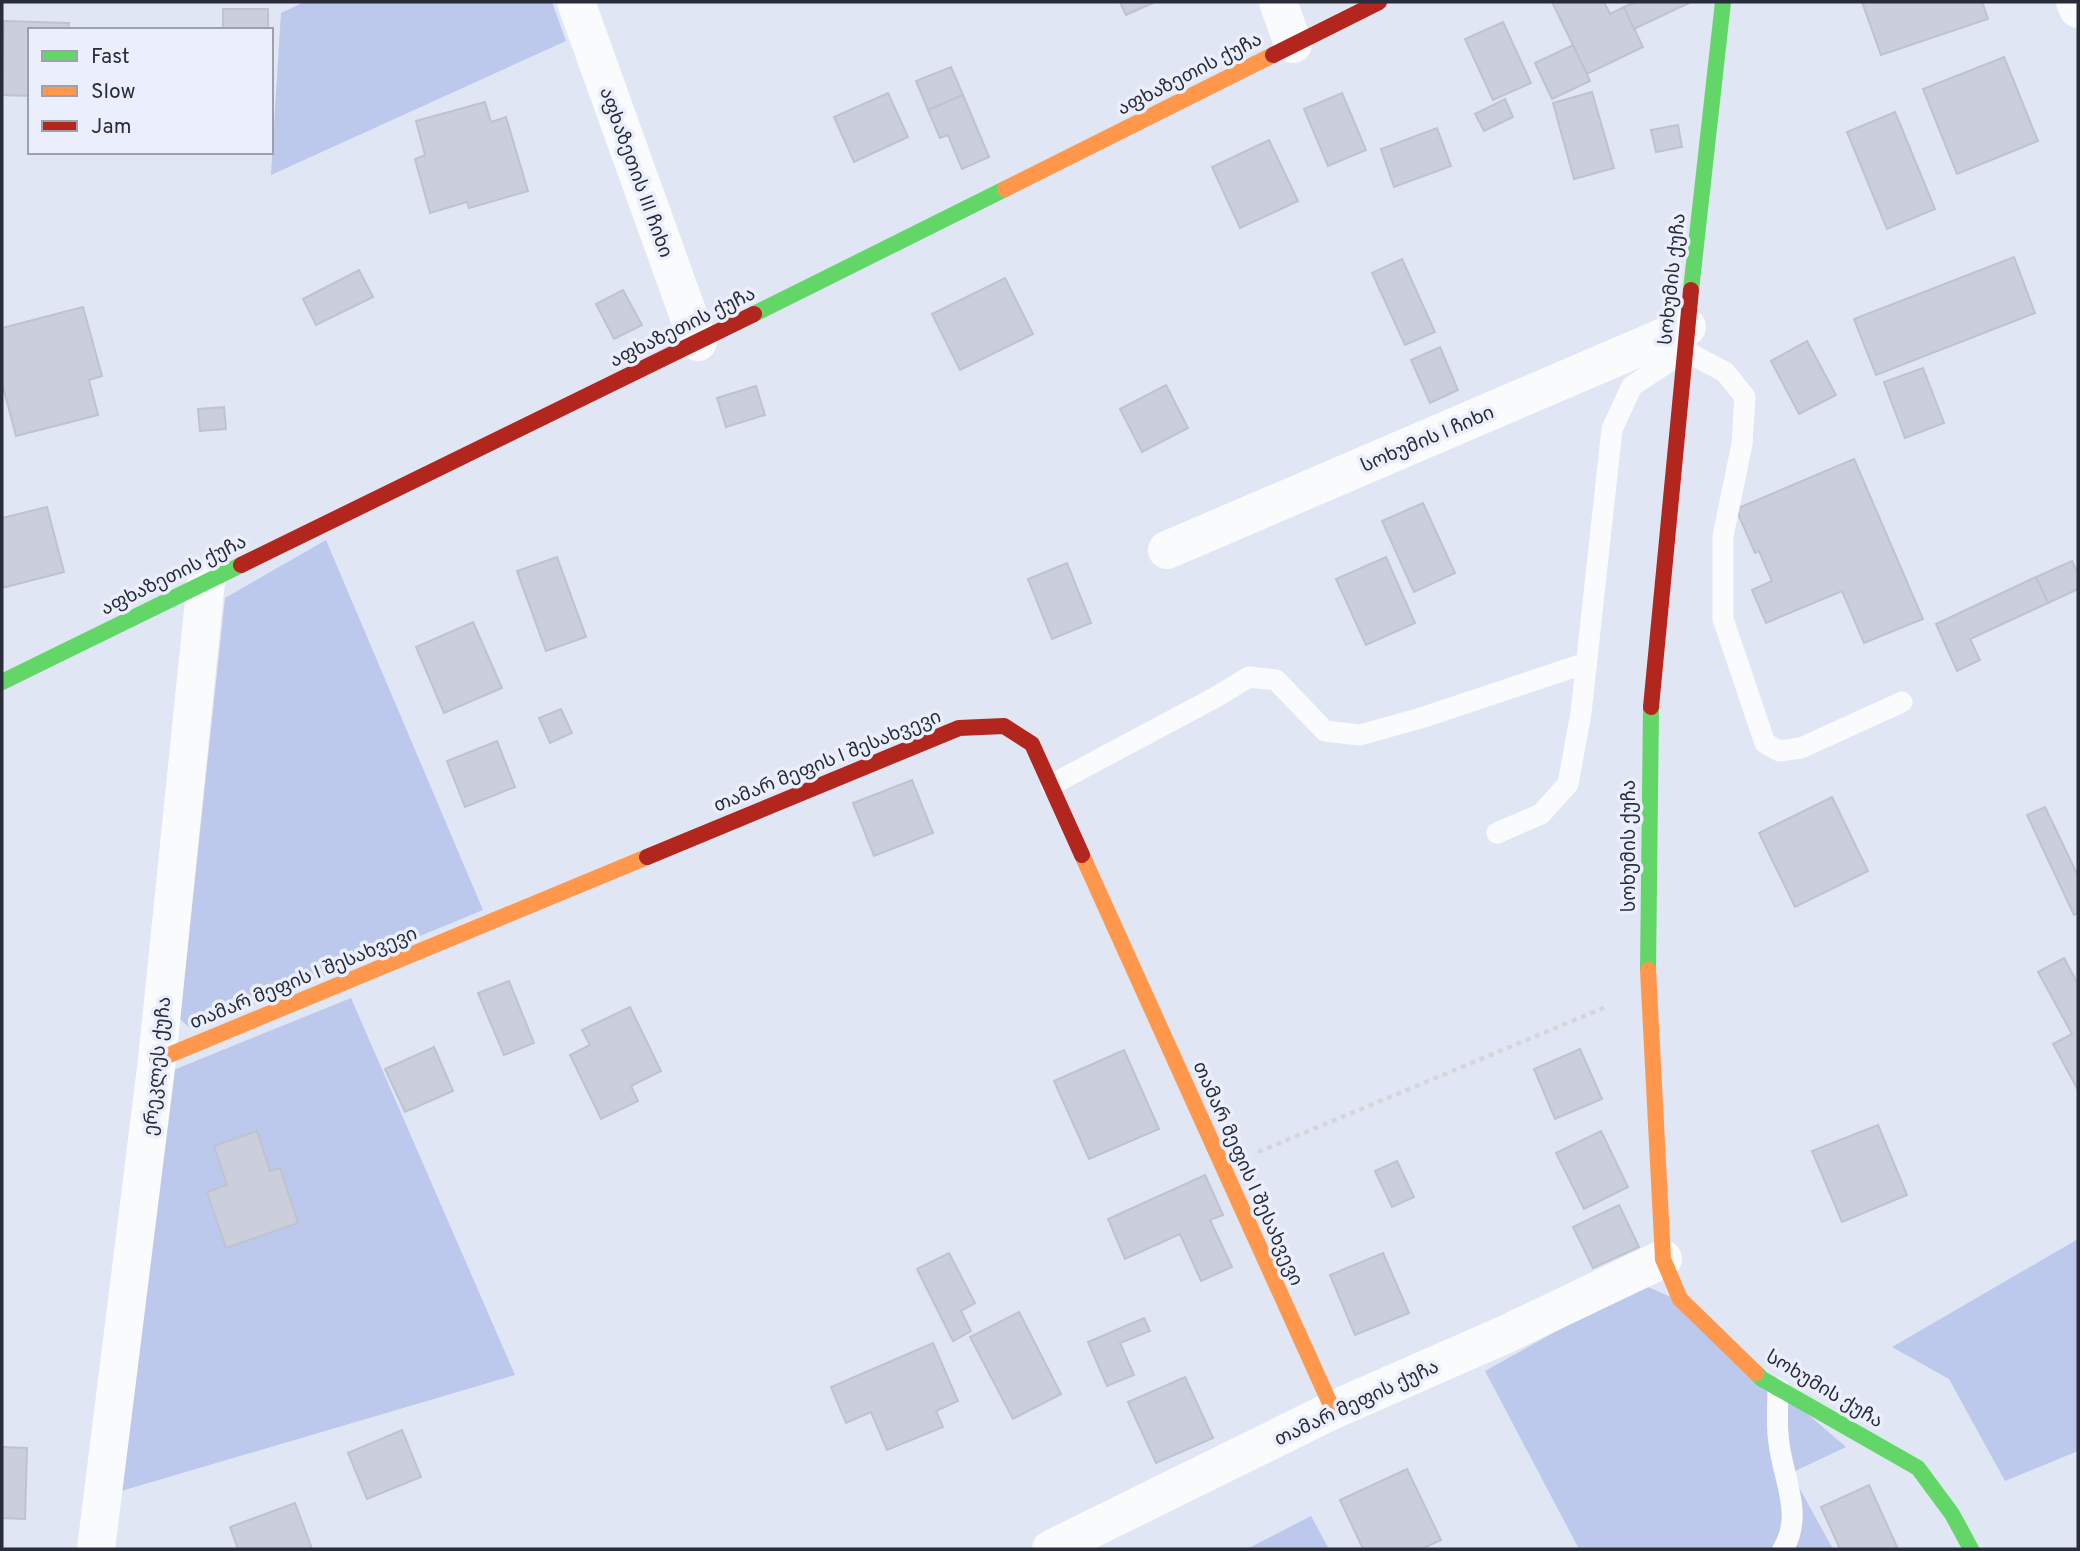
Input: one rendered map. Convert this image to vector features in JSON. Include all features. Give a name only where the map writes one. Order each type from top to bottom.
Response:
[{"type":"street","name":"აფხაზეთის III ჩიხი","points":[[576,2],[698,342]]},
{"type":"street","points":[[1278,2],[1293,44]]},
{"type":"street","name":"აფხაზეთის ქუჩა","points":[[2,682],[698,342],[1378,2]]},
{"type":"street","name":"სოხუმის ქუჩა","points":[[1723,2],[1686,339],[1650,715],[1648,990],[1663,1259],[1679,1299],[1762,1379],[1918,1468],[1952,1514],[1971,1549]]},
{"type":"street","points":[[2075,2],[2078,9]]},
{"type":"street","name":"სოხუმის I ჩიხი","points":[[1167,550],[1686,339]]},
{"type":"street","name":"ერეკლეს ქუჩა","points":[[96,1549],[157,1060],[206,581]]},
{"type":"street","name":"თამარ მეფის I შესახვევი","points":[[157,1060],[959,728],[1004,726],[1032,744],[1334,1410]]},
{"type":"street","name":"თამარ მეფის ქუჩა","points":[[1051,1549],[1334,1410],[1503,1335],[1663,1259]]},
{"type":"lane","points":[[1497,833],[1541,814],[1568,784],[1581,713],[1612,429],[1632,386],[1686,339],[1725,372],[1745,397],[1742,444],[1723,536],[1723,619],[1765,743],[1779,751],[1801,748],[1902,702]]},
{"type":"lane","points":[[1051,785],[1250,677],[1276,680],[1325,731],[1360,735],[1421,718],[1586,663]]},
{"type":"lane","points":[[1778,1388],[1779,1443],[1792,1499],[1792,1536],[1783,1549]]},
{"type":"path","points":[[1223,1166],[1648,990]]},
{"type":"shaded area","points":[[304,2],[552,2],[566,41],[271,175],[281,13]]},
{"type":"shaded area","points":[[326,540],[483,910],[192,1030],[180,1019],[225,598]]},
{"type":"shaded area","points":[[351,998],[515,1375],[118,1492],[166,1073]]},
{"type":"shaded area","points":[[2078,1239],[2078,1451],[2005,1481],[1949,1379],[1892,1347]]},
{"type":"shaded area","points":[[1641,1284],[1671,1297],[1846,1447],[1791,1473],[1833,1549],[1579,1549],[1485,1371]]},
{"type":"shaded area","points":[[1311,1516],[1329,1549],[1247,1549]]},
{"type":"building","points":[[1120,2],[1155,2],[1126,15]]},
{"type":"building","points":[[1552,2],[1604,2],[1610,14],[1624,7],[1643,47],[1587,74]]},
{"type":"building","points":[[1636,2],[1689,3],[1634,29],[1624,7]]},
{"type":"building","points":[[1862,2],[1982,2],[1988,19],[1881,55]]},
{"type":"building","points":[[223,9],[268,9],[268,28],[223,28]]},
{"type":"building","points":[[4,21],[69,23],[68,28],[28,28],[28,96],[2,95]]},
{"type":"building","points":[[1503,22],[1531,83],[1493,100],[1465,39]]},
{"type":"building","points":[[1573,45],[1590,81],[1552,99],[1535,63]]},
{"type":"building","points":[[2004,57],[2038,141],[1957,174],[1923,89]]},
{"type":"building","points":[[951,67],[963,95],[928,110],[916,81]]},
{"type":"building","points":[[1592,92],[1614,168],[1574,179],[1553,103]]},
{"type":"building","points":[[888,93],[908,137],[854,162],[834,117]]},
{"type":"building","points":[[1342,93],[1366,150],[1328,166],[1304,109]]},
{"type":"building","points":[[963,95],[989,157],[962,169],[948,135],[940,138],[928,110]]},
{"type":"building","points":[[1505,99],[1513,117],[1484,131],[1475,114]]},
{"type":"building","points":[[485,102],[491,122],[506,117],[528,191],[469,208],[467,202],[430,213],[415,159],[425,155],[416,121]]},
{"type":"building","points":[[1895,112],[1935,209],[1887,229],[1847,132]]},
{"type":"building","points":[[1678,125],[1682,147],[1656,152],[1651,130]]},
{"type":"building","points":[[1437,128],[1451,166],[1394,187],[1381,149]]},
{"type":"building","points":[[1269,140],[1298,201],[1240,228],[1212,167]]},
{"type":"building","points":[[2014,257],[2035,313],[1876,375],[1854,319]]},
{"type":"building","points":[[1402,259],[1435,332],[1405,345],[1372,273]]},
{"type":"building","points":[[359,270],[373,297],[316,325],[303,299]]},
{"type":"building","points":[[1005,278],[1033,334],[960,370],[932,314]]},
{"type":"building","points":[[623,290],[642,325],[614,339],[596,304]]},
{"type":"building","points":[[83,307],[102,376],[89,380],[98,415],[16,436],[2,383],[2,328]]},
{"type":"building","points":[[1807,341],[1836,395],[1799,414],[1771,361]]},
{"type":"building","points":[[1440,347],[1458,390],[1430,403],[1411,360]]},
{"type":"building","points":[[1923,368],[1944,423],[1905,438],[1884,382]]},
{"type":"building","points":[[1166,385],[1188,428],[1142,452],[1120,409]]},
{"type":"building","points":[[756,386],[765,415],[726,427],[717,398]]},
{"type":"building","points":[[224,407],[226,429],[200,431],[198,409]]},
{"type":"building","points":[[1854,459],[1923,619],[1864,643],[1842,591],[1766,623],[1752,590],[1772,581],[1759,551],[1755,553],[1736,509]]},
{"type":"building","points":[[1423,503],[1455,573],[1414,592],[1382,521]]},
{"type":"building","points":[[47,507],[64,572],[2,588],[2,518]]},
{"type":"building","points":[[557,557],[586,637],[546,651],[517,571]]},
{"type":"building","points":[[1386,557],[1415,623],[1366,645],[1336,579]]},
{"type":"building","points":[[2072,561],[2078,574],[2078,589],[2048,603],[2036,577]]},
{"type":"building","points":[[1067,563],[1091,623],[1052,639],[1028,579]]},
{"type":"building","points":[[2036,577],[2048,603],[1970,639],[1980,660],[1957,671],[1936,624]]},
{"type":"building","points":[[473,622],[502,688],[444,713],[416,647]]},
{"type":"building","points":[[561,709],[572,733],[550,743],[539,718]]},
{"type":"building","points":[[497,741],[515,787],[465,807],[447,761]]},
{"type":"building","points":[[912,780],[933,833],[874,856],[853,803]]},
{"type":"building","points":[[1832,797],[1868,871],[1795,907],[1759,833]]},
{"type":"building","points":[[2045,807],[2078,876],[2078,913],[2074,915],[2027,815]]},
{"type":"building","points":[[2064,958],[2078,984],[2078,1090],[2053,1044],[2072,1034],[2038,972]]},
{"type":"building","points":[[509,981],[534,1043],[504,1055],[478,993]]},
{"type":"building","points":[[630,1007],[661,1071],[631,1086],[638,1101],[601,1119],[570,1055],[590,1045],[582,1030]]},
{"type":"building","points":[[434,1047],[453,1091],[405,1112],[385,1069]]},
{"type":"building","points":[[1580,1049],[1602,1099],[1555,1119],[1534,1069]]},
{"type":"building","points":[[1124,1050],[1159,1129],[1089,1159],[1054,1081]]},
{"type":"building","points":[[1878,1125],[1907,1195],[1842,1222],[1812,1151]]},
{"type":"building","points":[[257,1131],[270,1171],[280,1168],[298,1223],[226,1248],[207,1192],[227,1185],[214,1146]]},
{"type":"building","points":[[1601,1131],[1628,1187],[1584,1209],[1556,1153]]},
{"type":"building","points":[[1397,1161],[1414,1197],[1392,1207],[1375,1171]]},
{"type":"building","points":[[1205,1175],[1223,1215],[1210,1220],[1232,1267],[1201,1281],[1180,1234],[1125,1259],[1108,1219]]},
{"type":"building","points":[[1619,1205],[1639,1247],[1593,1268],[1573,1227]]},
{"type":"building","points":[[949,1253],[975,1303],[961,1311],[971,1331],[953,1341],[917,1269]]},
{"type":"building","points":[[1383,1253],[1409,1313],[1355,1335],[1330,1275]]},
{"type":"building","points":[[1019,1312],[1061,1394],[1013,1419],[970,1337]]},
{"type":"building","points":[[1144,1318],[1150,1331],[1120,1343],[1134,1375],[1107,1386],[1088,1342]]},
{"type":"building","points":[[933,1343],[958,1401],[936,1411],[943,1427],[887,1450],[871,1412],[846,1423],[831,1387]]},
{"type":"building","points":[[1185,1377],[1213,1438],[1156,1463],[1128,1402]]},
{"type":"building","points":[[402,1430],[421,1477],[367,1499],[348,1453]]},
{"type":"building","points":[[2,1447],[27,1448],[25,1519],[2,1518]]},
{"type":"building","points":[[1407,1469],[1441,1540],[1421,1549],[1363,1549],[1340,1500]]},
{"type":"building","points":[[1869,1485],[1898,1549],[1840,1549],[1821,1507]]},
{"type":"building","points":[[295,1503],[312,1549],[238,1549],[230,1527]]},
{"type":"traffic: fast","points":[[1691,290],[1723,2]]},
{"type":"traffic: fast","points":[[754,314],[1005,189]]},
{"type":"traffic: fast","points":[[2,682],[241,565]]},
{"type":"traffic: fast","points":[[1648,970],[1651,707]]},
{"type":"traffic: fast","points":[[1756,1373],[1762,1379],[1918,1468],[1952,1514],[1971,1549]]},
{"type":"traffic: slow","points":[[1005,189],[1273,55]]},
{"type":"traffic: slow","points":[[1082,855],[1333,1410]]},
{"type":"traffic: slow","points":[[157,1060],[647,857]]},
{"type":"traffic: slow","points":[[1648,970],[1663,1259],[1680,1299],[1756,1373]]},
{"type":"traffic: jam","points":[[1273,55],[1379,2]]},
{"type":"traffic: jam","points":[[1651,707],[1691,290]]},
{"type":"traffic: jam","points":[[241,565],[754,314]]},
{"type":"traffic: jam","points":[[647,857],[959,728],[1004,726],[1032,744],[1082,855]]}]
